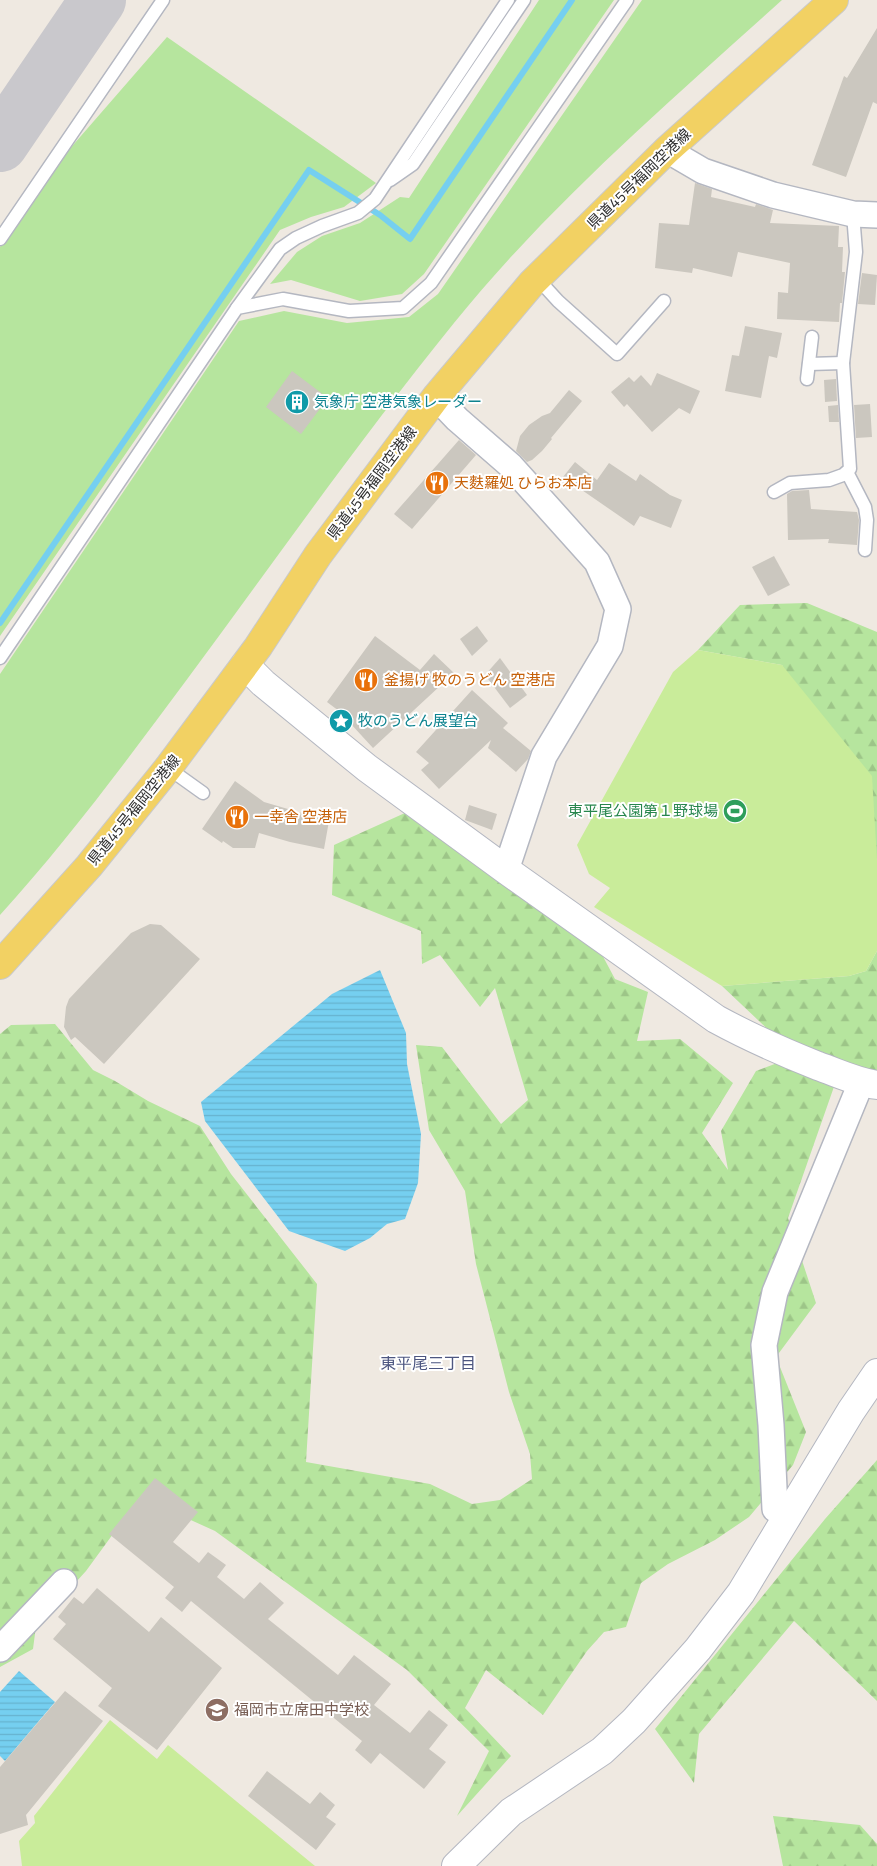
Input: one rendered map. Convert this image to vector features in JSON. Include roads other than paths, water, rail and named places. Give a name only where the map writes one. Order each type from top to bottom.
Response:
[{"type":"main road","name":"県道45号福岡空港線","points":[[0,965],[89,866],[168,768],[245,666],[319,558],[436,397],[537,278],[667,150],[834,0]]},
{"type":"street","points":[[667,150],[703,171],[773,195],[865,215]]},
{"type":"street","points":[[436,397],[507,470],[544,513],[597,562],[618,609],[610,646],[544,756],[506,870]]},
{"type":"street","points":[[245,666],[263,683],[292,700],[367,768],[506,870],[716,1019],[746,1035],[869,1084],[775,1292],[764,1344],[775,1509],[788,1517]]},
{"type":"street","points":[[468,1862],[511,1812],[602,1751],[634,1721],[698,1649],[741,1593],[877,1373]]},
{"type":"street","points":[[0,1649],[64,1582]]},
{"type":"lane","points":[[0,239],[163,0]]},
{"type":"lane","points":[[0,658],[237,308],[280,249],[304,234],[358,213],[375,199],[508,0]]},
{"type":"lane","points":[[384,184],[413,164],[524,0]]},
{"type":"lane","points":[[237,308],[283,299],[349,311],[403,308],[431,283],[627,0]]},
{"type":"lane","points":[[774,492],[790,482],[830,480],[847,472],[850,468],[843,363],[856,252],[865,215]]},
{"type":"lane","points":[[537,278],[558,301],[617,354],[664,301]]},
{"type":"lane","points":[[807,379],[812,338]]},
{"type":"lane","points":[[809,364],[843,363]]},
{"type":"lane","points":[[847,472],[865,507],[867,520],[864,550]]},
{"type":"lane","points":[[168,768],[203,793]]},
{"type":"water","points":[[380,970],[406,1033],[407,1064],[421,1134],[418,1183],[405,1219],[387,1224],[370,1238],[345,1251],[289,1231],[205,1121],[201,1102],[332,994]]},
{"type":"water","points":[[19,1671],[55,1702],[5,1761],[0,1756],[0,1692]]},
{"type":"waterway","points":[[0,623],[309,170],[380,215],[410,239],[572,0]]},
{"type":"place","name":"気象庁 空港気象レーダー","points":[[297,402]]},
{"type":"place","name":"天麩羅処 ひらお本店","points":[[437,483]]},
{"type":"place","name":"釜揚げ 牧のうどん 空港店","points":[[366,680]]},
{"type":"place","name":"牧のうどん展望台","points":[[341,721]]},
{"type":"place","name":"東平尾公園第１野球場","points":[[735,811]]},
{"type":"place","name":"一幸舎 空港店","points":[[237,817]]},
{"type":"place","name":"福岡市立席田中学校","points":[[217,1710]]},
{"type":"district","name":"東平尾三丁目","points":[[428,1363]]}]
